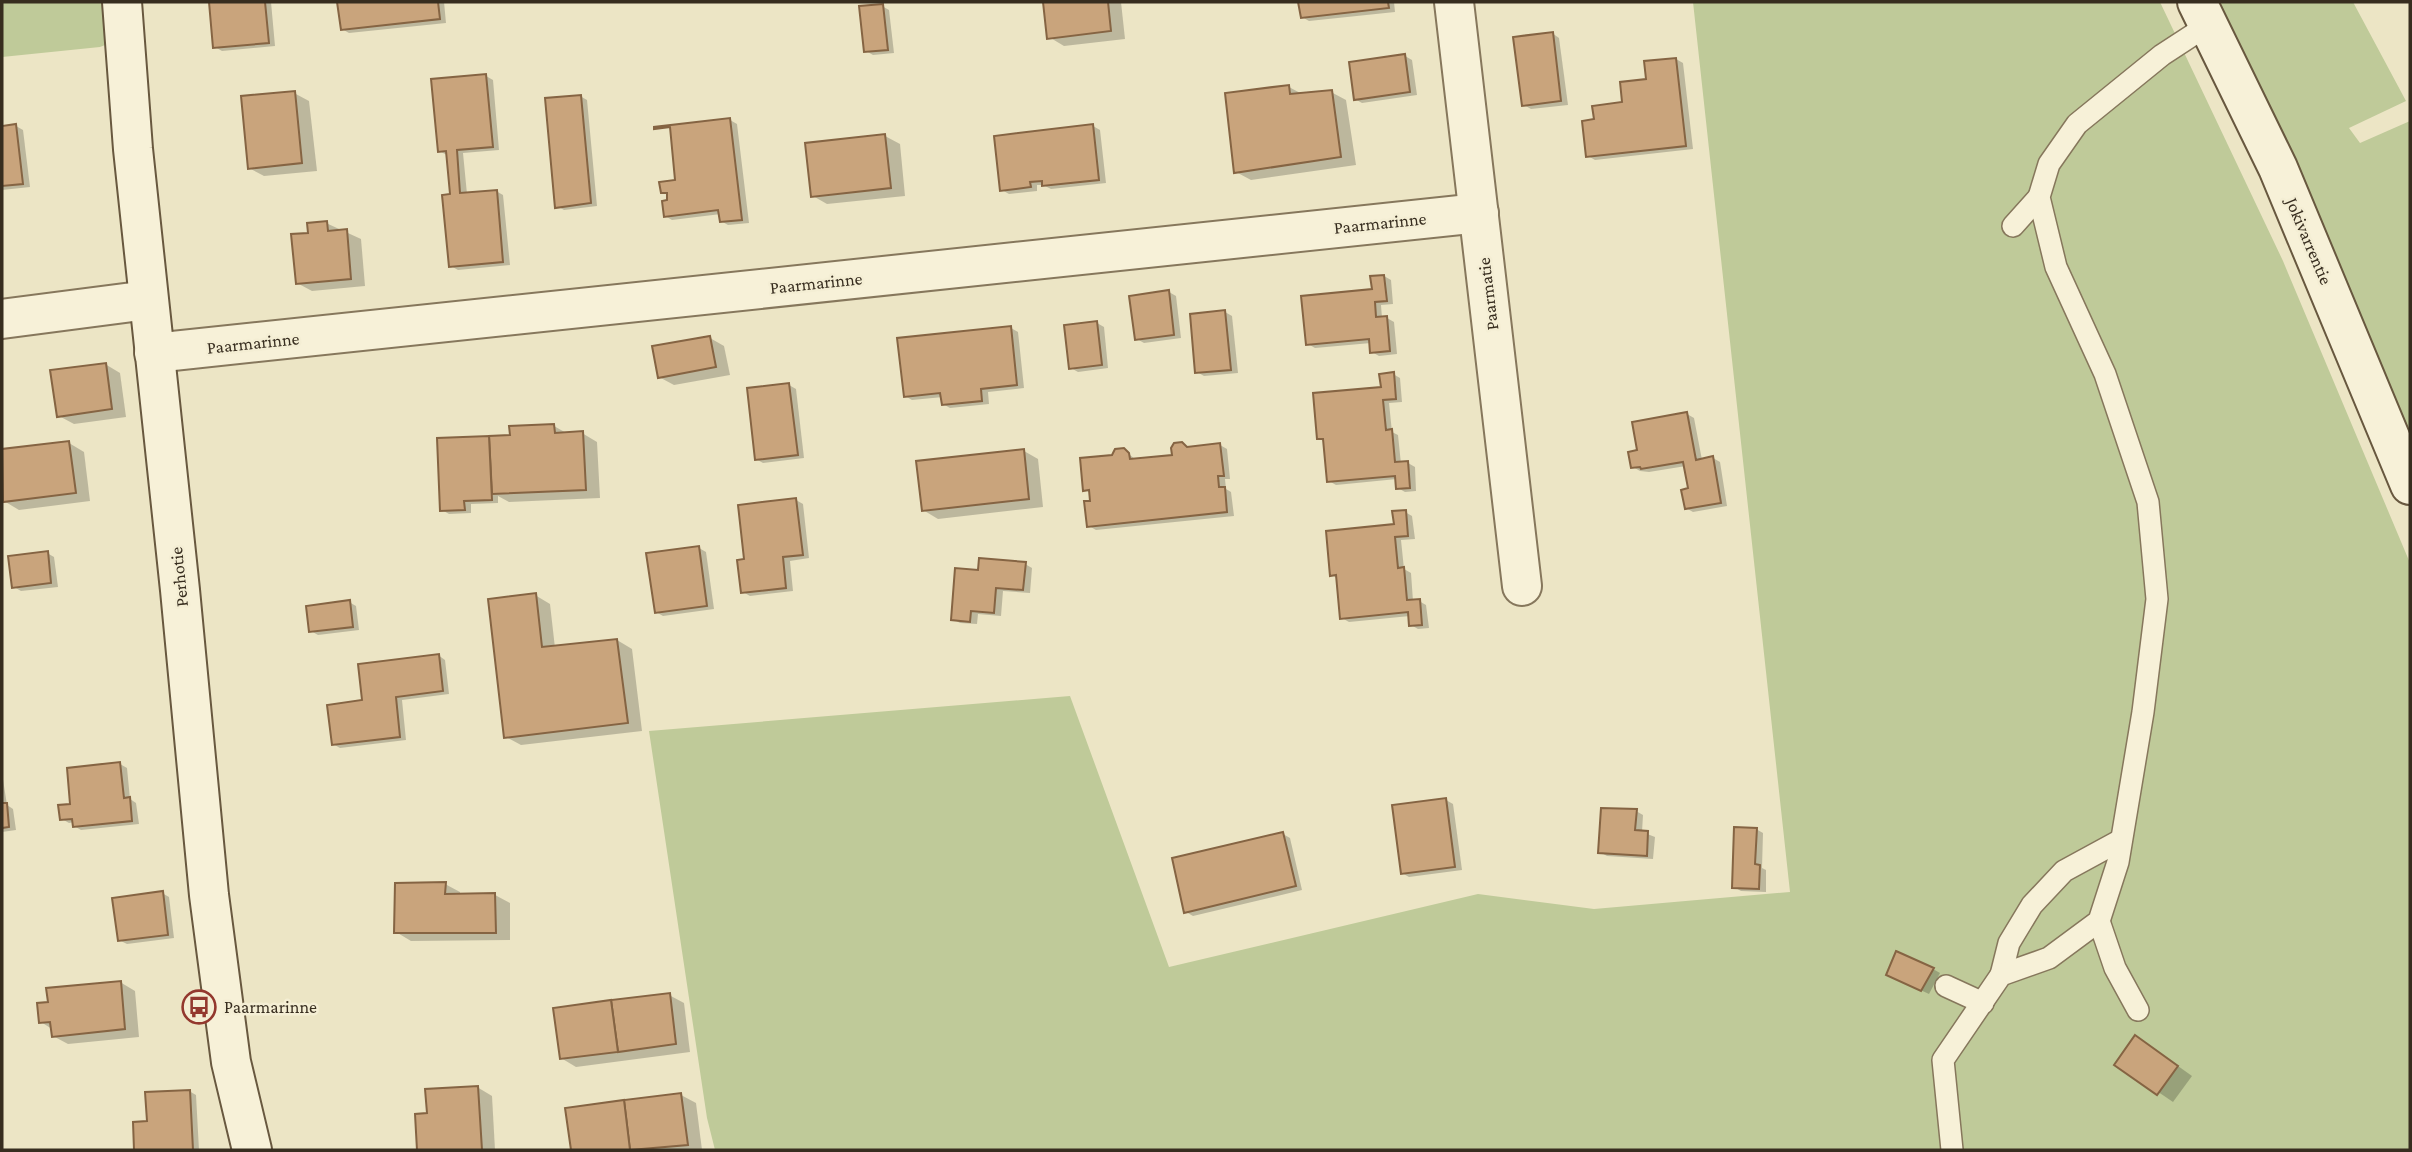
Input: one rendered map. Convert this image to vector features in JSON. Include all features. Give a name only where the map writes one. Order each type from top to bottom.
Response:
[{"type":"street","name":"Perhotie","points":[[121,2],[148,300],[219,982],[231,1062],[252,1150]]},
{"type":"street","name":"Paarmatie","points":[[1454,2],[1522,586]]},
{"type":"street","name":"Jokivarrentie","points":[[2203,13],[2278,168],[2410,485]]},
{"type":"street","name":"Paarmarinne","points":[[154,353],[1479,213]]},
{"type":"street","points":[[2,319],[148,300]]},
{"type":"lane","points":[[2012,226],[2039,197],[2049,164],[2077,124],[2162,55],[2203,13]]},
{"type":"lane","points":[[2001,975],[2049,958],[2099,921],[2118,862],[2143,712],[2157,599],[2148,502],[2105,374],[2056,267],[2039,197]]},
{"type":"lane","points":[[1952,1150],[1943,1060],[2001,975],[2009,943],[2032,905],[2063,871],[2121,840]]},
{"type":"lane","points":[[2099,921],[2115,968],[2138,1010]]},
{"type":"lane","points":[[1947,986],[1983,1003]]},
{"type":"green space","points":[[2,2],[116,2],[118,40],[100,47],[2,57]]},
{"type":"green space","points":[[1693,2],[2160,2],[2283,261],[2410,563],[2410,1150],[715,1150],[707,1118],[649,731],[1070,696],[1169,967],[1478,894],[1594,909],[1790,892]]},
{"type":"green space","points":[[2197,2],[2353,2],[2406,101],[2349,128],[2360,143],[2410,121],[2410,485]]},
{"type":"building","points":[[209,2],[265,2],[269,43],[213,48]]},
{"type":"building","points":[[337,2],[438,2],[440,19],[341,30]]},
{"type":"building","points":[[1043,2],[1108,2],[1111,31],[1047,39]]},
{"type":"building","points":[[1298,2],[1388,2],[1389,8],[1301,18]]},
{"type":"building","points":[[883,4],[888,50],[864,52],[859,6]]},
{"type":"building","points":[[1553,32],[1561,101],[1522,106],[1513,37]]},
{"type":"building","points":[[1405,54],[1410,92],[1354,100],[1349,62]]},
{"type":"building","points":[[1676,58],[1686,146],[1586,157],[1582,121],[1594,119],[1592,106],[1622,102],[1620,82],[1646,79],[1644,61]]},
{"type":"building","points":[[486,74],[493,147],[457,150],[460,193],[497,190],[503,262],[449,267],[442,195],[450,194],[446,151],[438,152],[431,79]]},
{"type":"building","points":[[1289,85],[1290,94],[1332,90],[1341,157],[1234,173],[1225,93]]},
{"type":"building","points":[[295,91],[302,163],[248,169],[241,96]]},
{"type":"building","points":[[581,95],[591,203],[555,208],[545,98]]},
{"type":"building","points":[[730,118],[742,220],[720,222],[718,210],[664,217],[662,201],[667,200],[667,193],[661,193],[659,182],[675,180],[670,127],[654,127]]},
{"type":"building","points":[[16,124],[23,184],[2,186],[2,126]]},
{"type":"building","points":[[1093,124],[1099,180],[1042,186],[1042,181],[1030,182],[1031,187],[1000,191],[994,136]]},
{"type":"building","points":[[885,134],[891,188],[811,197],[805,143]]},
{"type":"building","points":[[327,221],[328,231],[347,229],[351,279],[296,284],[291,234],[308,233],[307,223]]},
{"type":"building","points":[[1384,275],[1387,301],[1375,302],[1376,317],[1387,316],[1390,351],[1370,353],[1369,339],[1306,345],[1301,296],[1372,289],[1370,276]]},
{"type":"building","points":[[1169,290],[1174,335],[1135,340],[1129,296]]},
{"type":"building","points":[[1225,310],[1231,370],[1195,373],[1190,314]]},
{"type":"building","points":[[1097,321],[1102,365],[1069,369],[1064,325]]},
{"type":"building","points":[[1011,326],[1017,385],[981,389],[982,401],[942,405],[940,393],[904,397],[897,338]]},
{"type":"building","points":[[710,336],[716,367],[658,378],[652,346]]},
{"type":"building","points":[[106,363],[112,409],[57,417],[50,370]]},
{"type":"building","points":[[1394,372],[1396,399],[1383,400],[1386,430],[1392,429],[1395,462],[1408,461],[1410,488],[1396,489],[1395,476],[1327,482],[1323,439],[1317,439],[1313,393],[1381,387],[1379,374]]},
{"type":"building","points":[[789,383],[798,455],[755,460],[747,388]]},
{"type":"building","points":[[1687,412],[1696,460],[1713,456],[1721,503],[1685,509],[1681,490],[1688,488],[1683,462],[1641,469],[1631,468],[1628,452],[1637,450],[1632,422]]},
{"type":"building","points":[[554,424],[555,433],[583,431],[586,490],[492,494],[489,436],[510,435],[509,426]]},
{"type":"building","points":[[489,436],[492,500],[464,501],[465,510],[440,511],[437,438]]},
{"type":"building","points":[[69,441],[76,493],[3,502],[2,449]]},
{"type":"building","points":[[1182,442],[1187,447],[1220,443],[1224,476],[1218,476],[1219,487],[1225,487],[1227,512],[1087,527],[1084,501],[1090,501],[1089,490],[1083,491],[1080,458],[1112,455],[1115,449],[1124,448],[1130,459],[1172,455],[1171,448],[1174,443]]},
{"type":"building","points":[[1024,449],[1029,499],[922,511],[916,461]]},
{"type":"building","points":[[796,498],[803,555],[783,557],[786,588],[741,593],[737,560],[744,559],[738,505]]},
{"type":"building","points":[[1406,510],[1408,536],[1395,537],[1398,568],[1404,567],[1407,600],[1420,599],[1422,625],[1409,626],[1408,612],[1340,619],[1336,575],[1330,576],[1326,531],[1394,524],[1392,511]]},
{"type":"building","points":[[699,546],[707,606],[655,613],[646,553]]},
{"type":"building","points":[[48,551],[51,583],[12,588],[8,556]]},
{"type":"building","points":[[979,558],[1026,562],[1023,590],[996,588],[994,613],[971,611],[970,622],[951,620],[955,568],[978,570]]},
{"type":"building","points":[[536,593],[542,647],[617,639],[628,723],[504,738],[488,599]]},
{"type":"building","points":[[350,600],[353,627],[309,632],[306,606]]},
{"type":"building","points":[[439,654],[443,691],[396,697],[400,737],[332,745],[327,705],[362,700],[358,664]]},
{"type":"building","points":[[120,762],[124,798],[130,797],[132,821],[73,827],[72,819],[60,820],[58,805],[70,804],[67,768]]},
{"type":"building","points":[[1446,798],[1455,867],[1401,874],[1392,805]]},
{"type":"building","points":[[2,803],[7,803],[9,827],[2,828]]},
{"type":"building","points":[[1601,808],[1637,809],[1635,830],[1648,831],[1647,856],[1598,853]]},
{"type":"building","points":[[1734,827],[1757,828],[1755,864],[1760,865],[1759,889],[1732,888]]},
{"type":"building","points":[[1283,832],[1296,886],[1184,913],[1172,858]]},
{"type":"building","points":[[446,882],[445,894],[495,893],[496,933],[394,933],[395,883]]},
{"type":"building","points":[[163,891],[168,935],[118,941],[112,898]]},
{"type":"building","points":[[1896,951],[1934,968],[1921,991],[1886,975]]},
{"type":"building","points":[[121,981],[125,1029],[52,1037],[50,1022],[39,1023],[37,1003],[48,1002],[46,988]]},
{"type":"building","points":[[670,993],[676,1044],[618,1052],[611,1000]]},
{"type":"building","points":[[611,1000],[618,1052],[560,1059],[553,1008]]},
{"type":"building","points":[[2135,1035],[2178,1066],[2157,1095],[2114,1065]]},
{"type":"building","points":[[478,1086],[482,1150],[417,1150],[415,1114],[427,1113],[425,1089]]},
{"type":"building","points":[[190,1090],[193,1150],[134,1150],[133,1122],[147,1121],[145,1092]]},
{"type":"building","points":[[681,1093],[688,1145],[630,1150],[624,1100]]},
{"type":"building","points":[[624,1100],[630,1150],[571,1150],[565,1108]]},
{"type":"place","name":"Paarmarinne","points":[[199,1007]]}]
